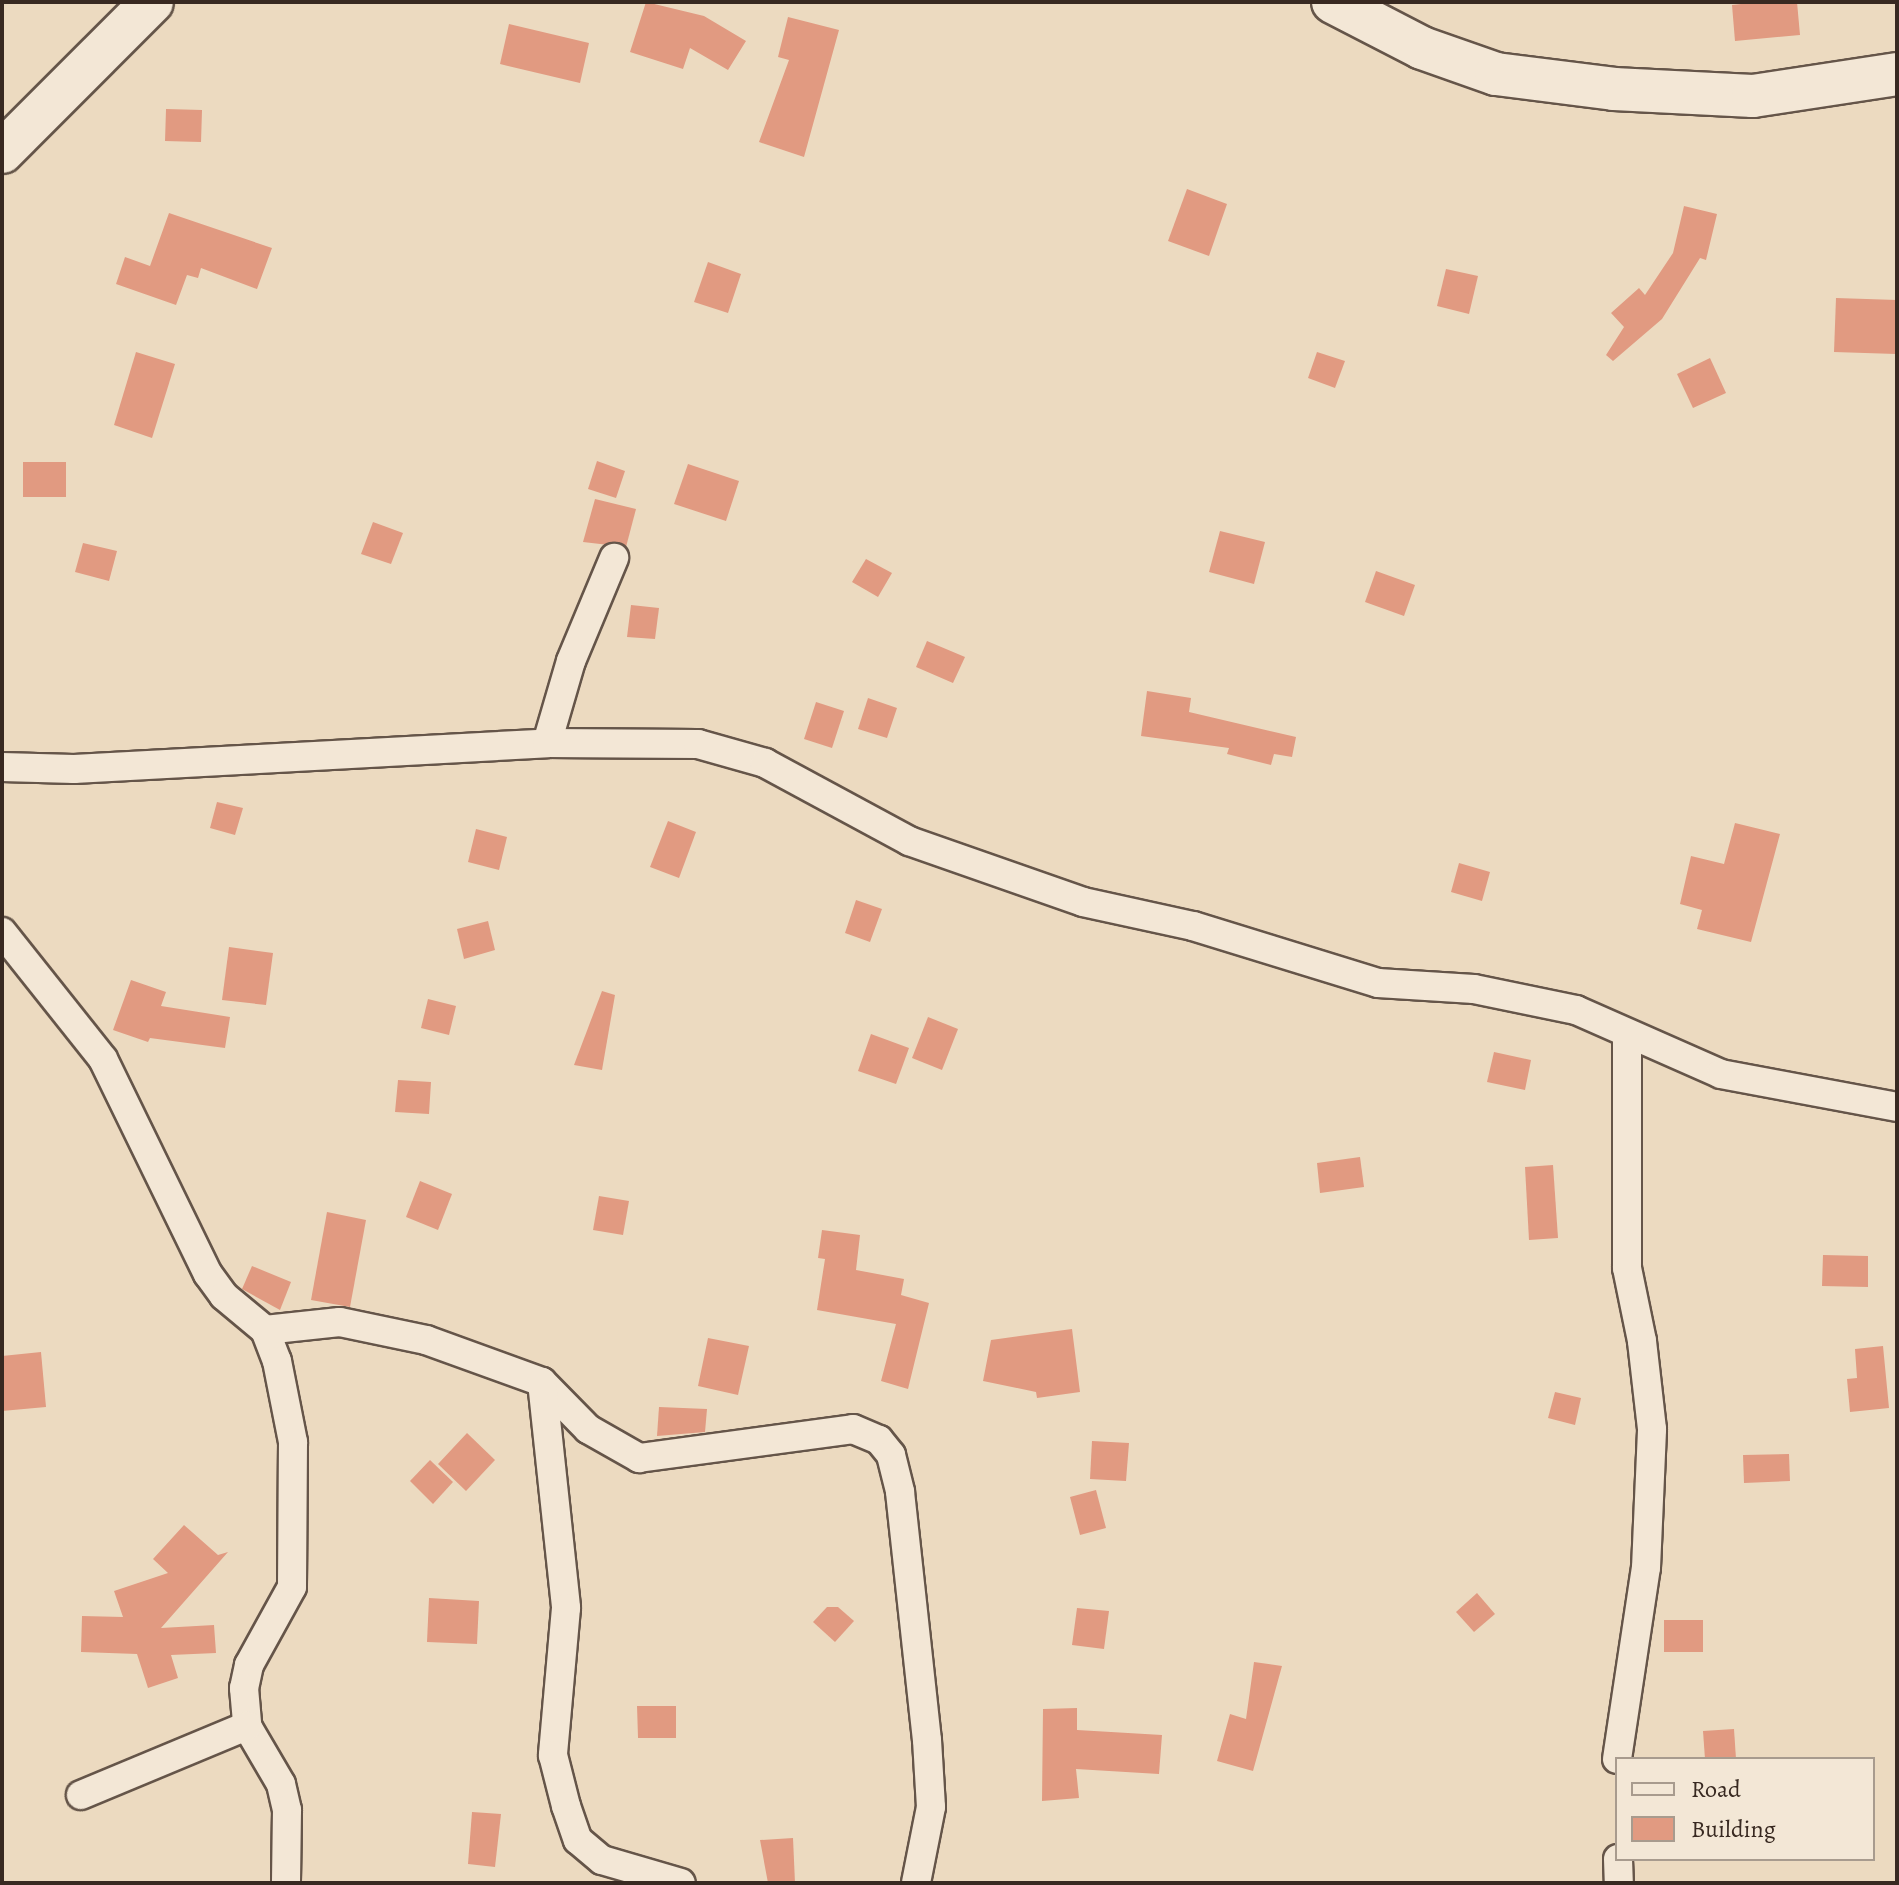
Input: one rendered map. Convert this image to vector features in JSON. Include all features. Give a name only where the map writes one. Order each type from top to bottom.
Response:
[{"type":"street","points":[[2,152],[152,2]]},
{"type":"street","points":[[1333,2],[1422,48],[1510,76],[1614,89],[1753,96],[1897,74]]},
{"type":"street","points":[[547,743],[571,661],[614,558]]},
{"type":"street","points":[[2,767],[74,769],[547,743],[698,744],[765,763],[909,841],[1083,902],[1193,926],[1378,983],[1474,989],[1576,1010],[1627,1036],[1721,1074],[1897,1107]]},
{"type":"street","points":[[2,932],[103,1059],[208,1274],[224,1296],[265,1330],[292,1428],[295,1548],[292,1587],[249,1665],[244,1688],[247,1726],[281,1784],[287,1810],[286,1883]]},
{"type":"street","points":[[1617,1757],[1646,1568],[1652,1429],[1642,1341],[1627,1268],[1627,1036]]},
{"type":"street","points":[[265,1330],[340,1322],[426,1340],[542,1382],[588,1429],[639,1458],[853,1429],[879,1440],[891,1455],[900,1492],[931,1807],[916,1883]]},
{"type":"street","points":[[542,1382],[566,1608],[553,1755],[566,1806],[578,1840],[602,1860],[681,1883]]},
{"type":"street","points":[[81,1795],[247,1726]]},
{"type":"street","points":[[1618,1861],[1619,1883]]},
{"type":"building","points":[[646,2],[704,16],[746,41],[728,70],[690,48],[683,69],[630,52]]},
{"type":"building","points":[[1797,2],[1800,35],[1735,41],[1732,5]]},
{"type":"building","points":[[788,17],[839,30],[804,157],[759,142],[789,60],[778,57]]},
{"type":"building","points":[[509,24],[589,43],[580,83],[500,64]]},
{"type":"building","points":[[166,109],[202,110],[201,142],[165,141]]},
{"type":"building","points":[[1187,189],[1227,204],[1209,256],[1168,241]]},
{"type":"building","points":[[1684,206],[1717,214],[1706,260],[1700,258],[1662,319],[1613,361],[1606,355],[1624,327],[1611,313],[1639,288],[1645,295],[1673,253]]},
{"type":"building","points":[[169,213],[272,248],[257,289],[201,268],[198,278],[187,275],[176,305],[116,284],[125,257],[150,266]]},
{"type":"building","points":[[708,262],[741,274],[728,313],[694,302]]},
{"type":"building","points":[[1446,269],[1478,276],[1469,314],[1437,306]]},
{"type":"building","points":[[1836,298],[1897,300],[1896,354],[1834,352]]},
{"type":"building","points":[[136,352],[175,364],[152,438],[114,425]]},
{"type":"building","points":[[1317,352],[1345,361],[1335,388],[1308,378]]},
{"type":"building","points":[[1710,358],[1726,393],[1693,408],[1677,374]]},
{"type":"building","points":[[597,461],[625,471],[616,498],[588,489]]},
{"type":"building","points":[[23,462],[66,462],[66,497],[23,497]]},
{"type":"building","points":[[688,464],[739,481],[726,521],[674,504]]},
{"type":"building","points":[[595,499],[636,509],[626,547],[583,542]]},
{"type":"building","points":[[373,522],[403,533],[391,564],[361,554]]},
{"type":"building","points":[[1220,531],[1265,542],[1254,584],[1209,572]]},
{"type":"building","points":[[83,543],[117,551],[109,581],[75,572]]},
{"type":"building","points":[[866,559],[892,573],[878,597],[852,582]]},
{"type":"building","points":[[1376,571],[1415,585],[1404,616],[1365,602]]},
{"type":"building","points":[[631,605],[659,608],[655,639],[627,637]]},
{"type":"building","points":[[927,641],[965,657],[953,683],[916,667]]},
{"type":"building","points":[[1147,691],[1191,698],[1189,712],[1296,737],[1292,757],[1274,754],[1271,765],[1227,754],[1229,748],[1141,736]]},
{"type":"building","points":[[868,698],[897,708],[887,738],[858,729]]},
{"type":"building","points":[[816,702],[844,711],[832,748],[804,739]]},
{"type":"building","points":[[217,802],[243,808],[235,835],[210,828]]},
{"type":"building","points":[[668,821],[696,832],[679,878],[650,867]]},
{"type":"building","points":[[1735,823],[1780,834],[1751,942],[1697,929],[1702,910],[1680,904],[1691,856],[1724,864]]},
{"type":"building","points":[[476,829],[507,837],[499,870],[468,862]]},
{"type":"building","points":[[1459,863],[1490,872],[1482,901],[1451,892]]},
{"type":"building","points":[[856,900],[882,909],[870,942],[845,933]]},
{"type":"building","points":[[488,921],[495,950],[464,959],[457,929]]},
{"type":"building","points":[[229,947],[273,953],[266,1005],[222,1000]]},
{"type":"building","points":[[131,980],[166,992],[161,1006],[230,1017],[225,1048],[150,1038],[148,1042],[113,1030]]},
{"type":"building","points":[[602,991],[615,995],[602,1070],[574,1065]]},
{"type":"building","points":[[428,999],[456,1006],[449,1035],[421,1028]]},
{"type":"building","points":[[928,1017],[958,1029],[942,1070],[912,1058]]},
{"type":"building","points":[[871,1034],[909,1048],[896,1084],[858,1071]]},
{"type":"building","points":[[1494,1052],[1531,1060],[1525,1090],[1487,1082]]},
{"type":"building","points":[[398,1080],[431,1082],[429,1114],[395,1112]]},
{"type":"building","points":[[1360,1157],[1364,1187],[1320,1193],[1317,1163]]},
{"type":"building","points":[[1553,1165],[1558,1238],[1529,1240],[1525,1167]]},
{"type":"building","points":[[420,1181],[452,1194],[438,1230],[406,1217]]},
{"type":"building","points":[[599,1196],[629,1201],[623,1235],[593,1230]]},
{"type":"building","points":[[327,1212],[366,1220],[350,1307],[311,1300]]},
{"type":"building","points":[[822,1230],[860,1235],[856,1270],[904,1279],[901,1295],[929,1303],[908,1389],[881,1381],[896,1324],[817,1310],[825,1259],[818,1258]]},
{"type":"building","points":[[1823,1255],[1868,1256],[1868,1287],[1822,1286]]},
{"type":"building","points":[[252,1266],[291,1282],[280,1310],[242,1289]]},
{"type":"building","points":[[1072,1329],[1080,1392],[1037,1398],[1036,1392],[983,1381],[991,1340]]},
{"type":"building","points":[[708,1338],[749,1346],[738,1395],[698,1386]]},
{"type":"building","points":[[1883,1346],[1889,1408],[1850,1412],[1847,1379],[1857,1378],[1855,1349]]},
{"type":"building","points":[[41,1352],[46,1407],[2,1411],[2,1356]]},
{"type":"building","points":[[1555,1392],[1581,1398],[1575,1425],[1548,1418]]},
{"type":"building","points":[[659,1407],[707,1409],[705,1432],[657,1436]]},
{"type":"building","points":[[467,1433],[495,1460],[466,1491],[438,1464]]},
{"type":"building","points":[[1092,1441],[1129,1443],[1126,1481],[1090,1479]]},
{"type":"building","points":[[1789,1454],[1790,1481],[1744,1483],[1743,1455]]},
{"type":"building","points":[[430,1460],[453,1482],[433,1504],[410,1481]]},
{"type":"building","points":[[1096,1490],[1106,1528],[1080,1535],[1070,1497]]},
{"type":"building","points":[[184,1525],[218,1555],[228,1552],[161,1628],[214,1625],[216,1653],[171,1655],[178,1678],[148,1688],[137,1654],[81,1652],[82,1616],[123,1617],[114,1591],[168,1573],[153,1559]]},
{"type":"building","points":[[1477,1593],[1495,1614],[1474,1632],[1456,1612]]},
{"type":"building","points":[[429,1598],[479,1601],[477,1644],[427,1642]]},
{"type":"building","points":[[827,1607],[838,1607],[854,1621],[835,1642],[813,1622]]},
{"type":"building","points":[[1077,1608],[1109,1611],[1104,1649],[1072,1645]]},
{"type":"building","points":[[1664,1620],[1703,1620],[1703,1652],[1664,1652]]},
{"type":"building","points":[[1254,1662],[1282,1666],[1253,1771],[1217,1761],[1230,1714],[1246,1719]]},
{"type":"building","points":[[637,1706],[676,1706],[676,1738],[638,1738]]},
{"type":"building","points":[[1077,1708],[1077,1730],[1162,1735],[1159,1774],[1076,1769],[1079,1798],[1042,1801],[1043,1709]]},
{"type":"building","points":[[1734,1729],[1736,1757],[1705,1757],[1703,1731]]},
{"type":"building","points":[[472,1812],[501,1814],[495,1867],[468,1864]]},
{"type":"building","points":[[793,1838],[795,1883],[768,1883],[760,1840]]}]
